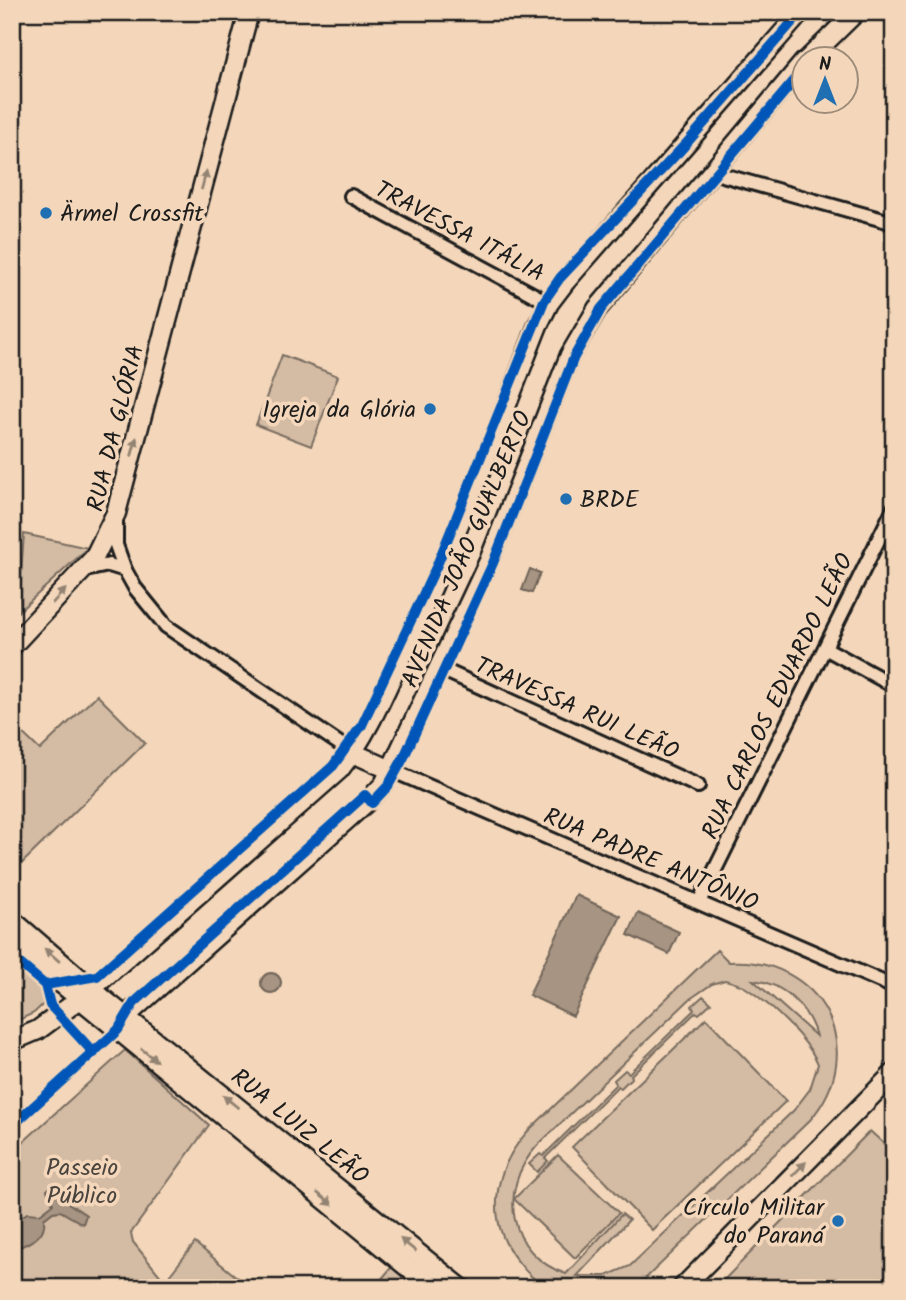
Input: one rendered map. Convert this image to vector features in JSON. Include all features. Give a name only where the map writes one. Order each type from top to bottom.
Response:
[{"type":"street","name":"RUA DA GLÓRIA","points":[[248,12],[114,531],[125,570],[150,608],[175,633],[353,753]]},
{"type":"street","name":"AVENIDA JOÃO GUALBERTO","points":[[12,1041],[38,1030],[86,994],[339,770],[353,753],[378,707],[438,576],[549,303],[801,12]]},
{"type":"street","name":"AVENIDA JOÃO GUALBERTO","points":[[821,46],[856,12]]},
{"type":"street","name":"AVENIDA JOÃO GUALBERTO","points":[[126,1016],[384,784],[489,561],[570,355],[582,331],[597,309],[790,80]]},
{"type":"street","points":[[712,172],[894,223]]},
{"type":"street","name":"TRAVESSA ITÁLIA","points":[[351,196],[549,303]]},
{"type":"street","name":"RUA CARLOS EDUARDO LEÃO","points":[[699,902],[894,508]]},
{"type":"street","points":[[12,646],[84,570],[99,550],[117,513]]},
{"type":"street","points":[[84,570],[109,565],[125,570]]},
{"type":"street","points":[[825,648],[894,685]]},
{"type":"street","name":"TRAVESSA RUI LEÃO","points":[[439,668],[698,786]]},
{"type":"street","points":[[353,753],[391,770]]},
{"type":"street","name":"RUA PADRE ANTÔNIO","points":[[391,770],[894,986]]},
{"type":"street","points":[[12,920],[86,994]]},
{"type":"street","points":[[12,943],[102,1007]]},
{"type":"street","name":"RUA LUIZ LEÃO","points":[[102,1007],[126,1016],[461,1288]]},
{"type":"street","name":"RUA LUIZ LEÃO","points":[[102,1007],[433,1288]]},
{"type":"street","points":[[682,1288],[894,1073]]},
{"type":"green space","points":[[282,355],[338,376],[311,446],[256,425]]},
{"type":"green space","points":[[24,534],[88,548],[18,612]]},
{"type":"green space","points":[[97,695],[145,743],[12,873],[12,723],[40,750]]},
{"type":"green space","points":[[717,950],[729,962],[761,964],[789,974],[811,991],[827,1013],[835,1038],[836,1065],[828,1093],[810,1120],[638,1283],[614,1288],[555,1288],[537,1281],[520,1264],[501,1231],[497,1197],[506,1163],[527,1132]],"holes":[[[725,980],[741,985],[755,995],[787,1022],[806,1044],[818,1064],[810,1089],[794,1110],[630,1266],[606,1276],[577,1276],[629,1220],[622,1214],[566,1274],[546,1265],[531,1252],[515,1219],[513,1201],[516,1182],[524,1163],[537,1146],[690,999],[712,984]],[[753,980],[774,986],[793,998],[807,1015],[816,1036]]]},
{"type":"green space","points":[[12,951],[58,990],[34,1013],[12,1023]]},
{"type":"green space","points":[[703,996],[711,1003],[699,1014],[696,1012],[621,1088],[618,1086],[545,1158],[548,1161],[537,1172],[529,1164],[540,1154],[543,1156],[616,1084],[614,1080],[625,1070],[629,1073],[694,1010],[692,1006]]},
{"type":"green space","points":[[706,1018],[786,1101],[652,1230],[572,1147]]},
{"type":"green space","name":"Passeio Público","points":[[125,1050],[209,1125],[131,1233],[133,1242],[170,1288],[12,1288],[12,1152]]},
{"type":"green space","name":"Círculo Militar do Paraná","points":[[870,1131],[894,1153],[894,1288],[716,1288]]},
{"type":"green space","points":[[558,1155],[619,1213],[575,1258],[514,1199]]},
{"type":"green space","points":[[195,1243],[249,1288],[184,1288],[169,1276]]},
{"type":"green space","points":[[395,1263],[425,1288],[374,1288]]},
{"type":"shaded area","points":[[530,569],[540,573],[532,593],[522,590]]},
{"type":"shaded area","points":[[576,895],[621,916],[573,1016],[529,995]]},
{"type":"shaded area","points":[[638,913],[679,932],[669,954],[628,935]]},
{"type":"shaded area","points":[[271,973],[278,976],[281,983],[278,990],[271,993],[264,990],[261,983],[264,976]]},
{"type":"shaded area","points":[[52,1186],[67,1202],[86,1215],[83,1224],[60,1211],[53,1212],[44,1219],[39,1235],[12,1251],[12,1224],[27,1213],[40,1214],[53,1204],[47,1190]]},
{"type":"cycle path","points":[[678,153],[801,12]]},
{"type":"cycle path","points":[[12,1126],[118,1030],[134,1003],[365,795],[372,803],[388,786],[404,757],[493,563],[574,357],[601,309],[790,86]]},
{"type":"cycle path","points":[[45,985],[97,976],[333,766],[362,725],[437,565],[544,301],[560,278],[684,146]]},
{"type":"cycle path","points":[[12,957],[45,985],[50,1005],[94,1053]]},
{"type":"place","name":"Ärmel Crossfit","points":[[46,213]]},
{"type":"place","name":"Igreja da Glória","points":[[430,409]]},
{"type":"place","name":"BRDE","points":[[566,499]]},
{"type":"place","name":"Círculo Militar do Paraná","points":[[838,1221]]}]
